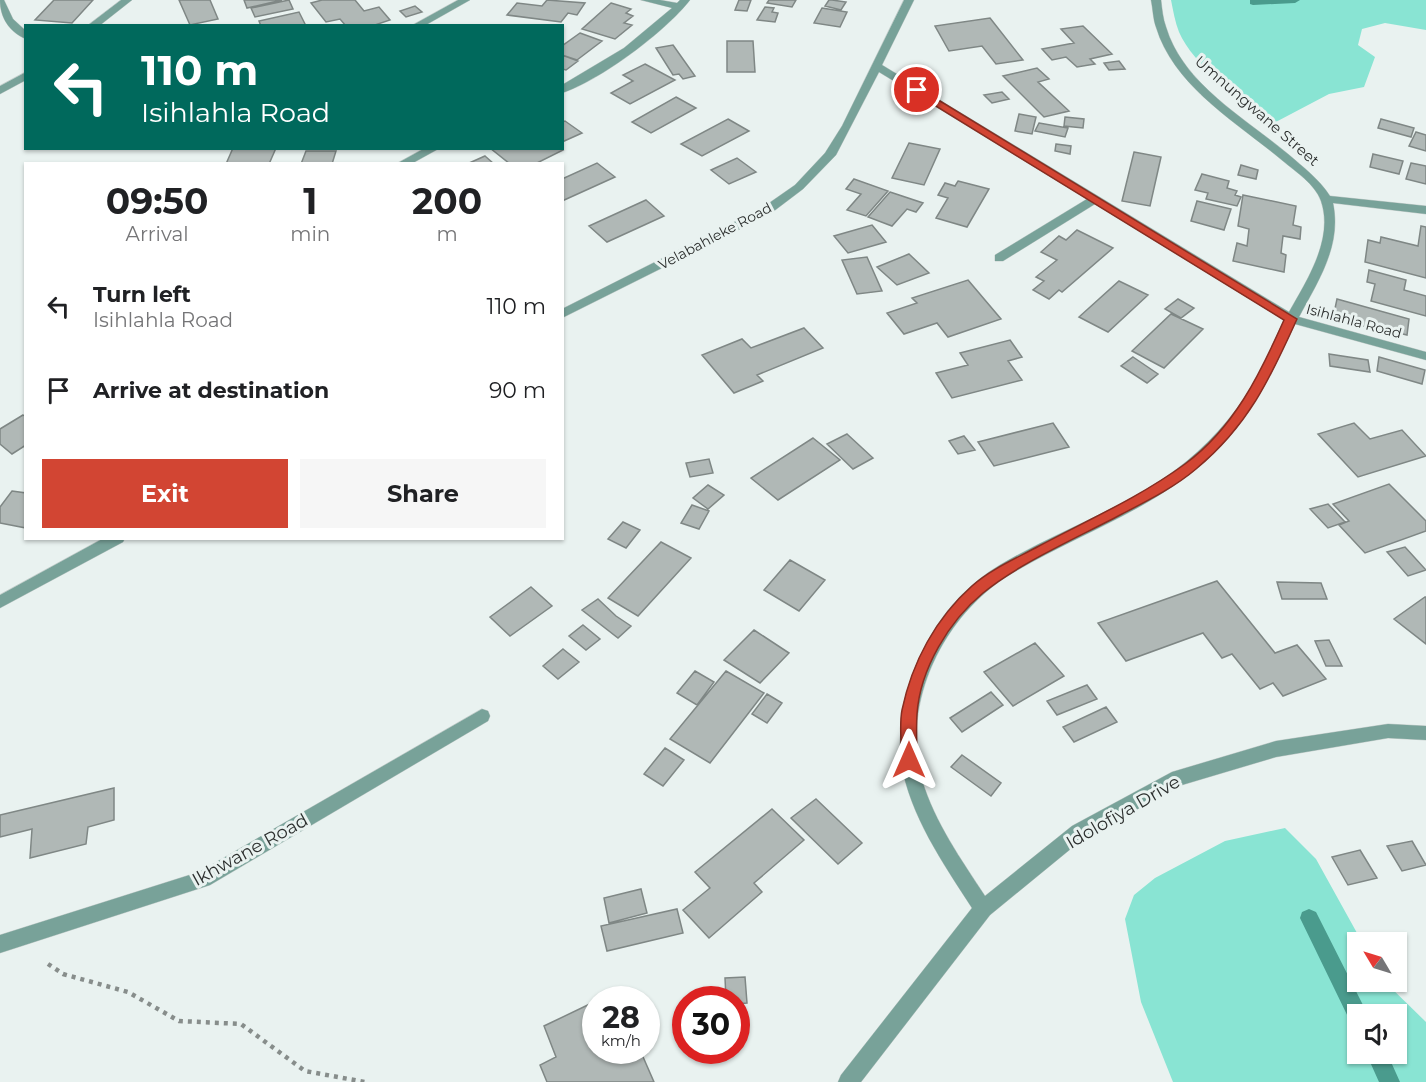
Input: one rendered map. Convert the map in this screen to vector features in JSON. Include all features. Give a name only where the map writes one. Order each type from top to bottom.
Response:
[{"type":"street","points":[[95,24],[127,0]]},
{"type":"street","points":[[421,24],[465,0]]},
{"type":"street","points":[[646,0],[682,3]]},
{"type":"street","name":"Velabahleke Road","points":[[564,313],[766,211],[799,187],[830,155],[909,0]]},
{"type":"street","name":"Umnungwane Street","points":[[1156,0],[1157,18],[1165,42],[1180,67],[1205,91],[1313,181],[1327,199]]},
{"type":"street","points":[[0,1],[5,16],[24,35]]},
{"type":"street","points":[[564,89],[608,65],[682,3]]},
{"type":"street","name":"Isihlahla Road","points":[[877,66],[1291,319],[1426,356]]},
{"type":"street","points":[[0,90],[24,76]]},
{"type":"street","points":[[405,162],[431,150]]},
{"type":"street","points":[[999,258],[1096,199]]},
{"type":"street","points":[[983,909],[946,851],[922,803],[909,760],[909,712],[920,669],[948,620],[979,588],[1036,552],[1145,496],[1199,459],[1232,427],[1265,375],[1291,319],[1312,284],[1325,253],[1329,224],[1327,199],[1426,210]]},
{"type":"street","points":[[0,602],[114,540]]},
{"type":"street","name":"Ikhwane Road","points":[[5,942],[204,879],[482,716]]},
{"type":"street","name":"Idolofiya Drive","points":[[848,1082],[983,909],[1078,832],[1178,778],[1276,749],[1388,731],[1426,733]]},
{"type":"path","points":[[5,942],[63,974],[129,992],[179,1021],[241,1024],[305,1071],[365,1082]]},
{"type":"green space","points":[[1171,0],[1426,0],[1426,30],[1385,23],[1362,29],[1358,45],[1375,57],[1364,87],[1329,94],[1272,124],[1220,82],[1195,57],[1179,32]]},
{"type":"green space","points":[[1285,828],[1316,859],[1356,932],[1347,932],[1347,992],[1395,992],[1426,1022],[1426,1082],[1173,1082],[1141,1002],[1125,919],[1134,895],[1155,878],[1225,841]]},
{"type":"building","points":[[54,0],[93,0],[72,23],[35,20]]},
{"type":"building","points":[[179,0],[210,0],[218,19],[190,24]]},
{"type":"building","points":[[244,0],[282,0],[247,8]]},
{"type":"building","points":[[289,0],[293,9],[255,17],[251,8]]},
{"type":"building","points":[[322,0],[355,0],[364,11],[379,7],[390,20],[378,24],[344,24],[340,19],[326,22],[311,3]]},
{"type":"building","points":[[547,0],[585,3],[577,15],[568,13],[561,22],[507,15],[517,3],[542,6]]},
{"type":"building","points":[[739,0],[751,0],[747,11],[735,10]]},
{"type":"building","points":[[769,0],[796,0],[792,7],[767,3]]},
{"type":"building","points":[[829,0],[846,2],[841,10],[825,6]]},
{"type":"building","points":[[611,3],[631,9],[626,13],[633,16],[624,23],[632,25],[615,39],[582,29]]},
{"type":"building","points":[[415,6],[422,12],[406,17],[400,11]]},
{"type":"building","points":[[765,7],[774,8],[772,12],[778,13],[775,22],[757,20]]},
{"type":"building","points":[[822,8],[847,12],[840,27],[814,23]]},
{"type":"building","points":[[299,12],[305,24],[260,24],[259,21]]},
{"type":"building","points":[[990,18],[1023,60],[996,64],[982,46],[949,51],[935,26]]},
{"type":"building","points":[[1083,26],[1112,54],[1090,59],[1095,64],[1077,67],[1066,57],[1052,60],[1042,49],[1074,43],[1061,29]]},
{"type":"building","points":[[580,33],[602,41],[577,60],[564,56],[564,45]]},
{"type":"building","points":[[727,41],[753,41],[755,72],[727,72]]},
{"type":"building","points":[[673,45],[695,76],[683,79],[679,74],[673,75],[656,48]]},
{"type":"building","points":[[564,56],[578,61],[564,70]]},
{"type":"building","points":[[1119,61],[1125,69],[1109,70],[1104,63]]},
{"type":"building","points":[[645,64],[675,80],[630,104],[611,93],[633,81],[623,75]]},
{"type":"building","points":[[1037,68],[1049,79],[1038,82],[1069,111],[1044,117],[1003,76]]},
{"type":"building","points":[[1002,92],[1009,99],[992,103],[984,95]]},
{"type":"building","points":[[676,97],[696,108],[651,133],[632,122]]},
{"type":"building","points":[[1019,114],[1036,117],[1032,134],[1015,131]]},
{"type":"building","points":[[1065,117],[1084,119],[1083,128],[1064,126]]},
{"type":"building","points":[[728,119],[749,131],[702,156],[681,144]]},
{"type":"building","points":[[1381,119],[1414,128],[1411,137],[1378,128]]},
{"type":"building","points":[[565,121],[582,133],[564,141]]},
{"type":"building","points":[[1039,123],[1068,128],[1065,137],[1035,131]]},
{"type":"building","points":[[1416,132],[1426,135],[1426,151],[1409,146]]},
{"type":"building","points":[[909,143],[940,149],[924,185],[892,178]]},
{"type":"building","points":[[1056,144],[1071,146],[1070,154],[1055,151]]},
{"type":"building","points":[[232,150],[275,150],[270,162],[227,162]]},
{"type":"building","points":[[492,150],[563,150],[539,162],[508,162]]},
{"type":"building","points":[[306,151],[336,151],[333,162],[302,162]]},
{"type":"building","points":[[1134,152],[1161,157],[1150,206],[1122,201]]},
{"type":"building","points":[[1373,154],[1403,161],[1399,174],[1370,167]]},
{"type":"building","points":[[485,156],[492,162],[472,162]]},
{"type":"building","points":[[737,158],[756,172],[729,184],[711,170]]},
{"type":"building","points":[[597,163],[615,177],[564,200],[564,178]]},
{"type":"building","points":[[1411,163],[1426,166],[1426,184],[1406,179]]},
{"type":"building","points":[[1241,165],[1258,170],[1256,179],[1238,175]]},
{"type":"building","points":[[1202,174],[1229,181],[1227,188],[1237,191],[1235,195],[1241,197],[1237,206],[1206,199],[1208,193],[1195,190]]},
{"type":"building","points":[[854,179],[888,191],[866,216],[847,210],[861,194],[846,189]]},
{"type":"building","points":[[958,181],[989,189],[967,227],[936,218],[948,198],[938,195],[945,183],[955,186]]},
{"type":"building","points":[[890,192],[923,203],[916,212],[907,209],[892,226],[868,217]]},
{"type":"building","points":[[1243,195],[1296,206],[1293,225],[1301,227],[1300,239],[1283,236],[1281,253],[1286,255],[1284,272],[1233,261],[1237,243],[1247,246],[1249,229],[1238,226]]},
{"type":"building","points":[[646,200],[664,216],[607,242],[589,226]]},
{"type":"building","points":[[1197,201],[1231,209],[1224,230],[1191,221]]},
{"type":"building","points":[[872,225],[886,242],[848,253],[834,236]]},
{"type":"building","points":[[1421,226],[1426,227],[1426,278],[1365,262],[1368,240],[1380,243],[1381,237],[1418,246]]},
{"type":"building","points":[[1077,230],[1113,248],[1062,292],[1059,290],[1049,299],[1033,290],[1044,281],[1036,277],[1057,260],[1041,252],[1059,236],[1066,240]]},
{"type":"building","points":[[909,254],[929,273],[897,285],[877,267]]},
{"type":"building","points":[[867,257],[882,291],[857,294],[842,260]]},
{"type":"building","points":[[1369,270],[1406,280],[1404,290],[1426,296],[1426,316],[1371,301],[1375,284],[1367,282]]},
{"type":"building","points":[[968,280],[1001,319],[948,337],[937,323],[904,334],[887,313],[917,303],[912,298]]},
{"type":"building","points":[[1119,281],[1148,295],[1108,332],[1079,317]]},
{"type":"building","points":[[1178,299],[1194,308],[1181,318],[1165,309]]},
{"type":"building","points":[[1337,299],[1409,319],[1407,335],[1333,318]]},
{"type":"building","points":[[1171,314],[1203,329],[1164,368],[1132,351]]},
{"type":"building","points":[[804,328],[823,348],[757,375],[763,381],[734,393],[702,355],[742,339],[751,348]]},
{"type":"building","points":[[1010,340],[1022,357],[1008,361],[1022,380],[952,398],[936,373],[968,365],[960,353]]},
{"type":"building","points":[[1329,354],[1368,360],[1370,372],[1330,366]]},
{"type":"building","points":[[1133,357],[1158,374],[1147,383],[1121,366]]},
{"type":"building","points":[[1379,357],[1425,370],[1422,384],[1377,371]]},
{"type":"building","points":[[24,416],[24,446],[12,454],[0,444],[0,429]]},
{"type":"building","points":[[1053,423],[1069,447],[994,466],[978,442]]},
{"type":"building","points":[[1354,423],[1370,439],[1402,430],[1426,456],[1358,477],[1318,434]]},
{"type":"building","points":[[847,434],[873,458],[853,469],[827,444]]},
{"type":"building","points":[[964,436],[975,450],[958,454],[949,441]]},
{"type":"building","points":[[813,438],[840,460],[778,500],[751,478]]},
{"type":"building","points":[[709,459],[713,473],[690,477],[686,463]]},
{"type":"building","points":[[1389,484],[1426,521],[1426,531],[1365,553],[1339,525],[1349,521],[1333,504]]},
{"type":"building","points":[[708,485],[724,495],[708,509],[693,498]]},
{"type":"building","points":[[12,491],[24,493],[24,528],[0,523],[0,507]]},
{"type":"building","points":[[1328,504],[1345,522],[1328,528],[1310,509]]},
{"type":"building","points":[[692,505],[709,511],[699,529],[681,523]]},
{"type":"building","points":[[623,522],[640,530],[626,548],[608,539]]},
{"type":"building","points":[[661,542],[691,558],[638,616],[608,598]]},
{"type":"building","points":[[1405,547],[1426,570],[1408,576],[1387,552]]},
{"type":"building","points":[[790,560],[825,580],[799,611],[764,590]]},
{"type":"building","points":[[1217,581],[1275,653],[1297,645],[1326,679],[1283,696],[1273,683],[1260,689],[1232,654],[1222,658],[1203,633],[1126,661],[1098,623]]},
{"type":"building","points":[[1277,582],[1321,583],[1327,599],[1282,599]]},
{"type":"building","points":[[531,587],[552,606],[510,636],[490,617]]},
{"type":"building","points":[[1426,597],[1426,644],[1394,619]]},
{"type":"building","points":[[598,599],[631,626],[618,638],[582,610]]},
{"type":"building","points":[[583,625],[600,639],[586,650],[569,636]]},
{"type":"building","points":[[754,630],[789,653],[760,683],[724,660]]},
{"type":"building","points":[[1329,640],[1342,666],[1326,666],[1315,641]]},
{"type":"building","points":[[1035,643],[1064,676],[1013,706],[984,672]]},
{"type":"building","points":[[563,649],[579,662],[558,679],[543,666]]},
{"type":"building","points":[[695,671],[714,682],[697,705],[677,693]]},
{"type":"building","points":[[726,671],[764,693],[710,763],[670,739]]},
{"type":"building","points":[[1087,685],[1097,699],[1057,715],[1047,701]]},
{"type":"building","points":[[991,692],[1003,705],[962,732],[950,718]]},
{"type":"building","points":[[767,694],[782,703],[767,723],[752,714]]},
{"type":"building","points":[[1106,707],[1117,722],[1074,742],[1063,727]]},
{"type":"building","points":[[665,748],[684,760],[663,786],[644,774]]},
{"type":"building","points":[[962,755],[1001,783],[991,796],[951,767]]},
{"type":"building","points":[[114,788],[114,820],[88,827],[86,844],[30,858],[32,829],[0,837],[0,815]]},
{"type":"building","points":[[816,799],[862,843],[838,864],[791,818]]},
{"type":"building","points":[[772,809],[804,840],[754,883],[762,892],[709,938],[683,910],[710,888],[695,872]]},
{"type":"building","points":[[1412,841],[1426,865],[1402,871],[1387,846]]},
{"type":"building","points":[[1360,850],[1377,878],[1348,885],[1332,857]]},
{"type":"building","points":[[641,889],[647,913],[609,923],[604,898]]},
{"type":"building","points":[[677,909],[683,933],[607,951],[601,926]]},
{"type":"building","points":[[745,977],[746,986],[725,986],[725,978]]},
{"type":"building","points":[[582,1008],[582,1064],[646,1064],[654,1082],[547,1082],[540,1065],[556,1057],[544,1026]]},
{"type":"waterway","points":[[1253,2],[1295,0]]},
{"type":"waterway","points":[[1309,918],[1352,1004]]},
{"type":"waterway","points":[[1381,1064],[1390,1082]]},
{"type":"route","points":[[909,760],[909,712],[920,669],[948,620],[979,588],[1036,552],[1145,496],[1191,466],[1232,427],[1265,375],[1291,319],[917,90]]}]
